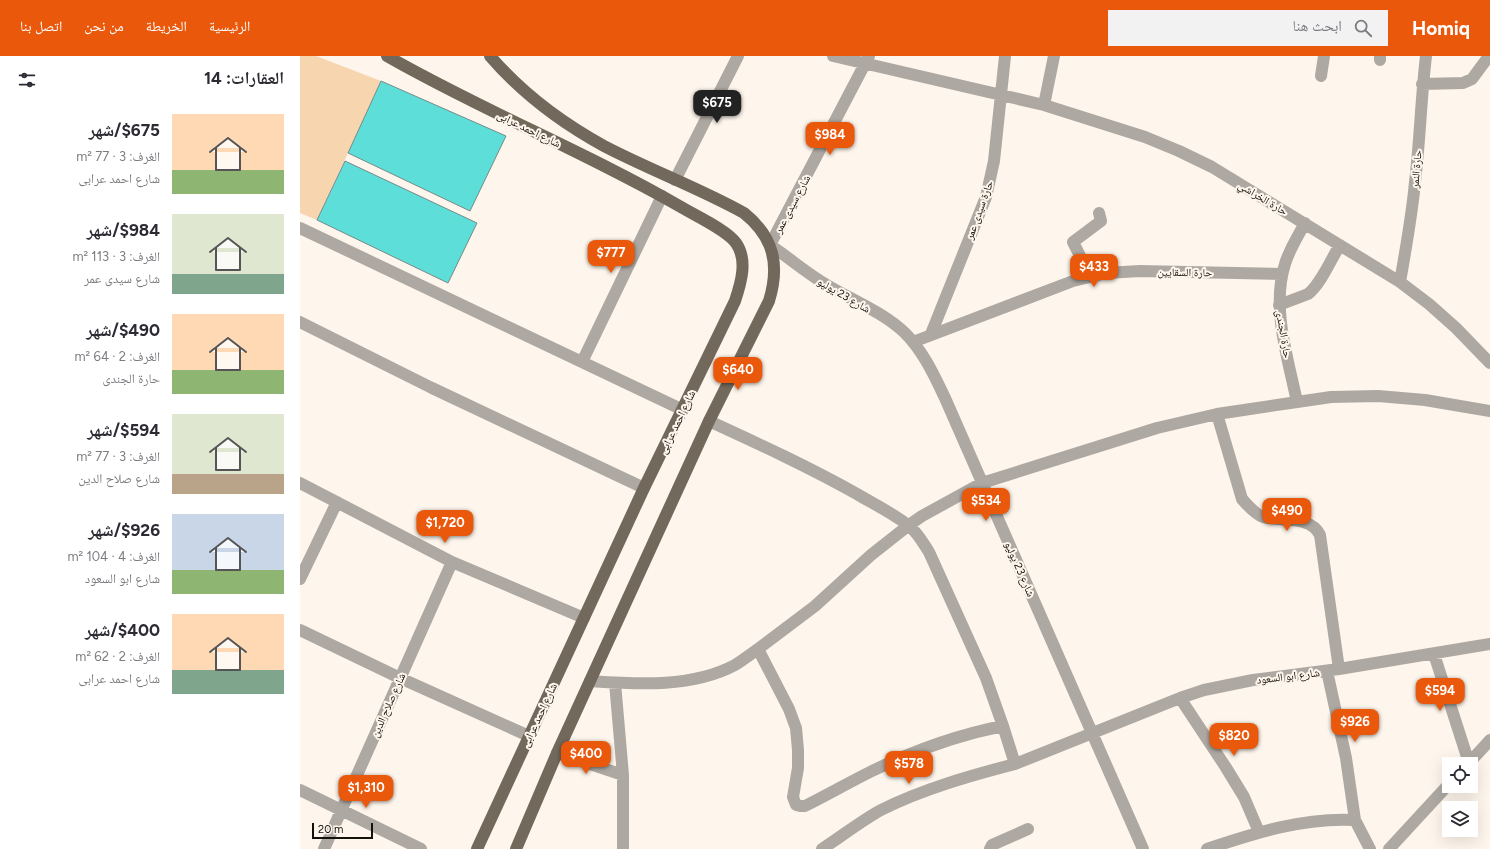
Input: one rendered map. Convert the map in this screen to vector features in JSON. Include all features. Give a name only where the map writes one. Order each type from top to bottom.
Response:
[{"type":"main road","name":"شارع احمد عرابى","points":[[387,56],[402,60],[662,196],[724,232],[739,248],[743,263],[740,287],[735,301],[644,488],[477,849]]},
{"type":"main road","name":"شارع احمد عرابى","points":[[490,56],[529,94],[565,122],[604,145],[744,213],[759,227],[770,245],[774,258],[775,270],[769,301],[709,421],[557,753],[516,849]]},
{"type":"street","points":[[675,180],[738,56]]},
{"type":"street","name":"حارة الخراشي","points":[[832,56],[867,60],[1002,96],[1044,105],[1144,137],[1179,151],[1212,167],[1400,282],[1429,304],[1456,328],[1490,363]]},
{"type":"street","name":"حارة سيدى عمر","points":[[931,334],[986,197],[994,161],[1005,56]]},
{"type":"street","points":[[1044,105],[1054,56]]},
{"type":"street","points":[[1321,76],[1324,56]]},
{"type":"street","name":"حارة النمر","points":[[1400,282],[1409,234],[1416,180],[1422,84],[1426,56]]},
{"type":"street","points":[[1422,84],[1463,83],[1472,79],[1489,56]]},
{"type":"street","name":"شارع سيدى عمر","points":[[770,245],[867,60]]},
{"type":"street","points":[[582,362],[662,196]]},
{"type":"street","points":[[1090,276],[1073,242],[1101,222],[1099,213]]},
{"type":"street","name":"حارة الجندى","points":[[1297,402],[1279,305],[1282,274],[1285,262],[1305,223]]},
{"type":"street","points":[[300,228],[683,410]]},
{"type":"street","name":"شارع 23 يوليو","points":[[770,245],[822,283],[889,321],[913,342],[927,362],[936,379],[1143,849]]},
{"type":"street","points":[[1279,305],[1312,291],[1340,245]]},
{"type":"street","name":"حارة السقايين","points":[[913,342],[931,334],[1090,276],[1106,273],[1140,271],[1282,274]]},
{"type":"street","points":[[300,322],[432,388],[644,488]]},
{"type":"street","points":[[590,681],[615,683],[664,683],[703,678],[735,665],[815,606],[870,555],[922,516],[982,483],[1157,428],[1217,414],[1331,397],[1378,396],[1425,400],[1490,411]]},
{"type":"street","points":[[1217,414],[1242,499],[1251,509],[1262,516],[1307,523],[1317,530],[1320,535],[1333,670],[1355,820],[1370,849]]},
{"type":"street","points":[[709,421],[779,453],[826,477],[874,504],[908,526],[921,538],[929,552],[986,678],[1015,764]]},
{"type":"street","points":[[300,483],[452,562],[584,618]]},
{"type":"street","points":[[300,579],[337,502]]},
{"type":"street","name":"شارع صلاح الدين","points":[[324,849],[452,562]]},
{"type":"street","points":[[300,630],[400,678],[529,736]]},
{"type":"street","name":"شارع ابو السعود","points":[[822,849],[880,811],[909,797],[953,782],[1015,764],[1180,698],[1228,684],[1333,670],[1490,644]]},
{"type":"street","points":[[758,649],[789,709],[796,728],[798,768],[793,797],[796,805],[805,806],[871,772],[917,751],[959,736],[1003,726]]},
{"type":"street","points":[[1434,654],[1466,757]]},
{"type":"street","points":[[615,683],[623,775],[623,849]]},
{"type":"street","points":[[1180,698],[1244,797],[1259,832]]},
{"type":"street","points":[[1474,757],[1490,740]]},
{"type":"street","points":[[557,753],[623,775]]},
{"type":"street","points":[[300,790],[421,849]]},
{"type":"street","points":[[1389,849],[1442,792]]},
{"type":"street","points":[[1207,849],[1259,832],[1327,820],[1355,820]]},
{"type":"street","points":[[990,849],[992,845],[1028,829]]},
{"type":"shaded area","points":[[300,56],[316,56],[381,81],[317,220],[300,213]]},
{"type":"building","points":[[381,81],[506,136],[470,211],[348,153]]},
{"type":"building","points":[[345,161],[477,223],[448,283],[317,220]]}]
